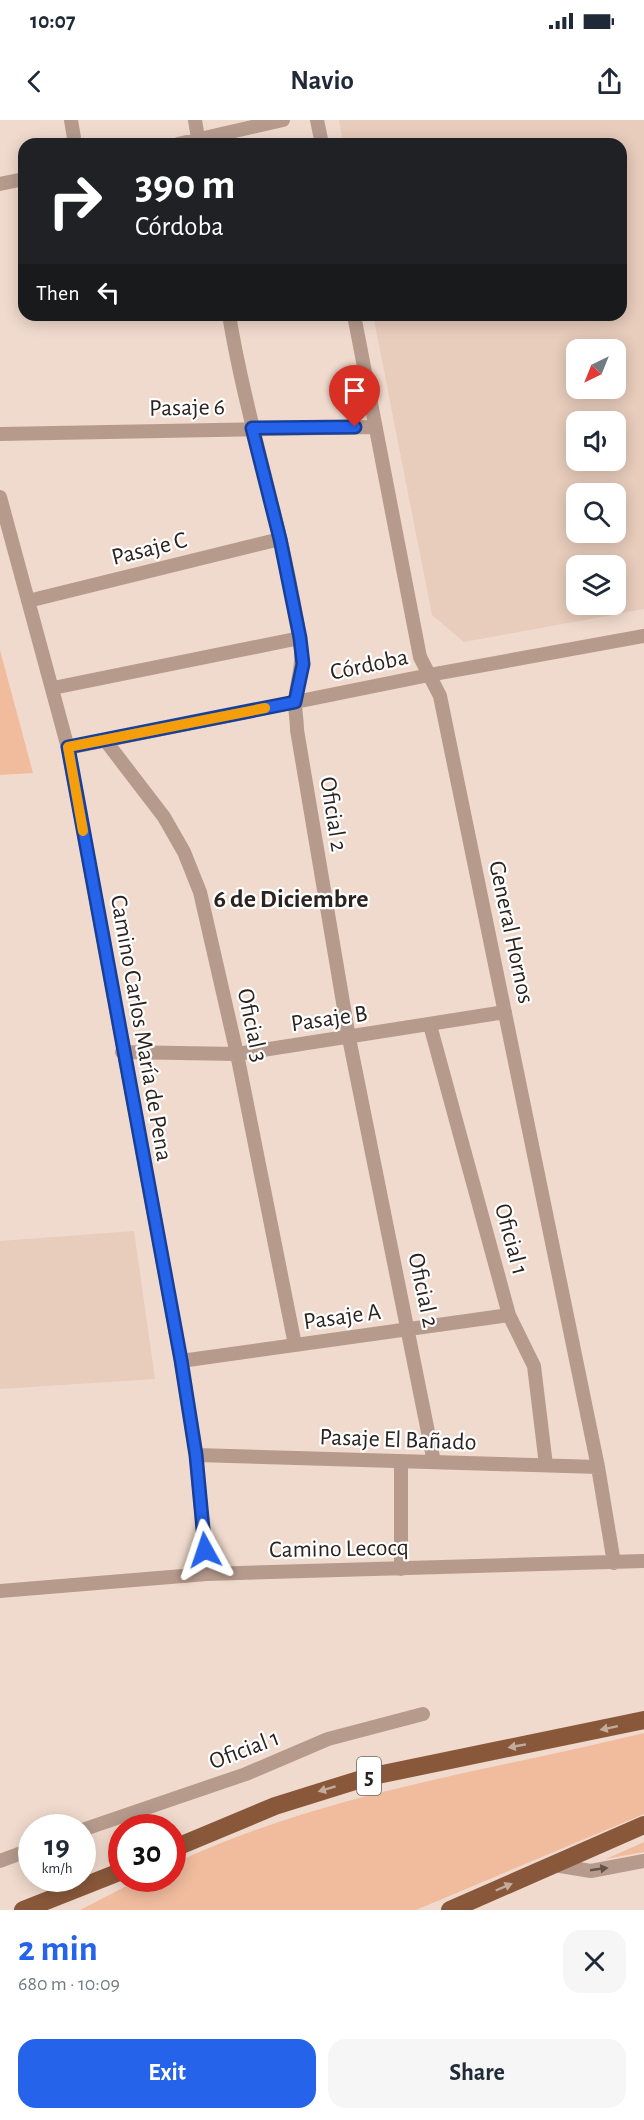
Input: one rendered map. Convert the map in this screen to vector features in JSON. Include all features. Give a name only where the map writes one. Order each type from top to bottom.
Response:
[{"type":"highway","name":"5","points":[[186,1843],[275,1806],[368,1777],[644,1720]]},
{"type":"highway","points":[[450,1910],[644,1825]]},
{"type":"highway","points":[[22,1910],[108,1876]]},
{"type":"highway","points":[[51,1910],[108,1879]]},
{"type":"street","points":[[71,120],[74,138]]},
{"type":"street","points":[[195,120],[198,138]]},
{"type":"street","points":[[214,138],[283,120]]},
{"type":"street","points":[[318,120],[321,138]]},
{"type":"street","points":[[0,184],[18,180]]},
{"type":"street","name":"Oficial 2","points":[[230,321],[300,638],[303,664],[295,702],[297,730],[349,1038],[434,1462]]},
{"type":"street","name":"General Hornos","points":[[355,321],[420,657],[440,696],[598,1467],[614,1563]]},
{"type":"street","name":"Pasaje 6","points":[[0,434],[375,427]]},
{"type":"street","name":"Camino Carlos María de Pena","points":[[0,497],[68,747],[122,1052],[181,1360],[196,1455],[207,1574]]},
{"type":"street","name":"Pasaje C","points":[[28,601],[280,539]]},
{"type":"street","name":"Córdoba","points":[[68,747],[429,675],[644,636]]},
{"type":"street","name":"Córdoba","points":[[53,688],[300,638]]},
{"type":"street","name":"Oficial 3","points":[[105,740],[158,807],[193,873],[200,892],[237,1054],[295,1345]]},
{"type":"street","name":"Pasaje B","points":[[122,1052],[237,1054],[505,1012]]},
{"type":"street","name":"Oficial 1","points":[[430,1025],[509,1315],[534,1366],[546,1465]]},
{"type":"street","name":"Pasaje A","points":[[181,1360],[509,1315]]},
{"type":"street","name":"Pasaje El Bañado","points":[[196,1455],[598,1467]]},
{"type":"street","points":[[401,1461],[401,1569]]},
{"type":"street","name":"Camino Lecocq","points":[[0,1590],[207,1574],[644,1562]]},
{"type":"street","name":"Oficial 1","points":[[96,1825],[246,1774],[328,1739],[423,1714]]},
{"type":"street","points":[[0,1861],[18,1854]]},
{"type":"street","points":[[554,1865],[591,1870],[644,1861]]},
{"type":"shaded area","points":[[339,120],[644,120],[644,609],[626,612],[626,555],[566,555],[566,615],[611,615],[464,642],[432,615],[374,321],[627,321],[627,138],[342,138]]},
{"type":"shaded area","points":[[0,650],[33,773],[0,775]]},
{"type":"shaded area","points":[[134,1231],[155,1379],[0,1389],[0,1241]]},
{"type":"shaded area","points":[[644,1733],[644,1814],[416,1910],[80,1910],[115,1892],[186,1892],[186,1859],[288,1819],[405,1786]]},
{"type":"shaded area","points":[[644,1842],[644,1852],[606,1859]]},
{"type":"slow traffic","points":[[83,831],[68,747],[265,708]]},
{"type":"district","name":"6 de Diciembre","points":[[291,898]]},
{"type":"route","points":[[205,1550],[196,1455],[181,1360],[122,1052],[68,747],[295,702],[303,664],[300,638],[280,539],[252,428],[355,427]]}]
